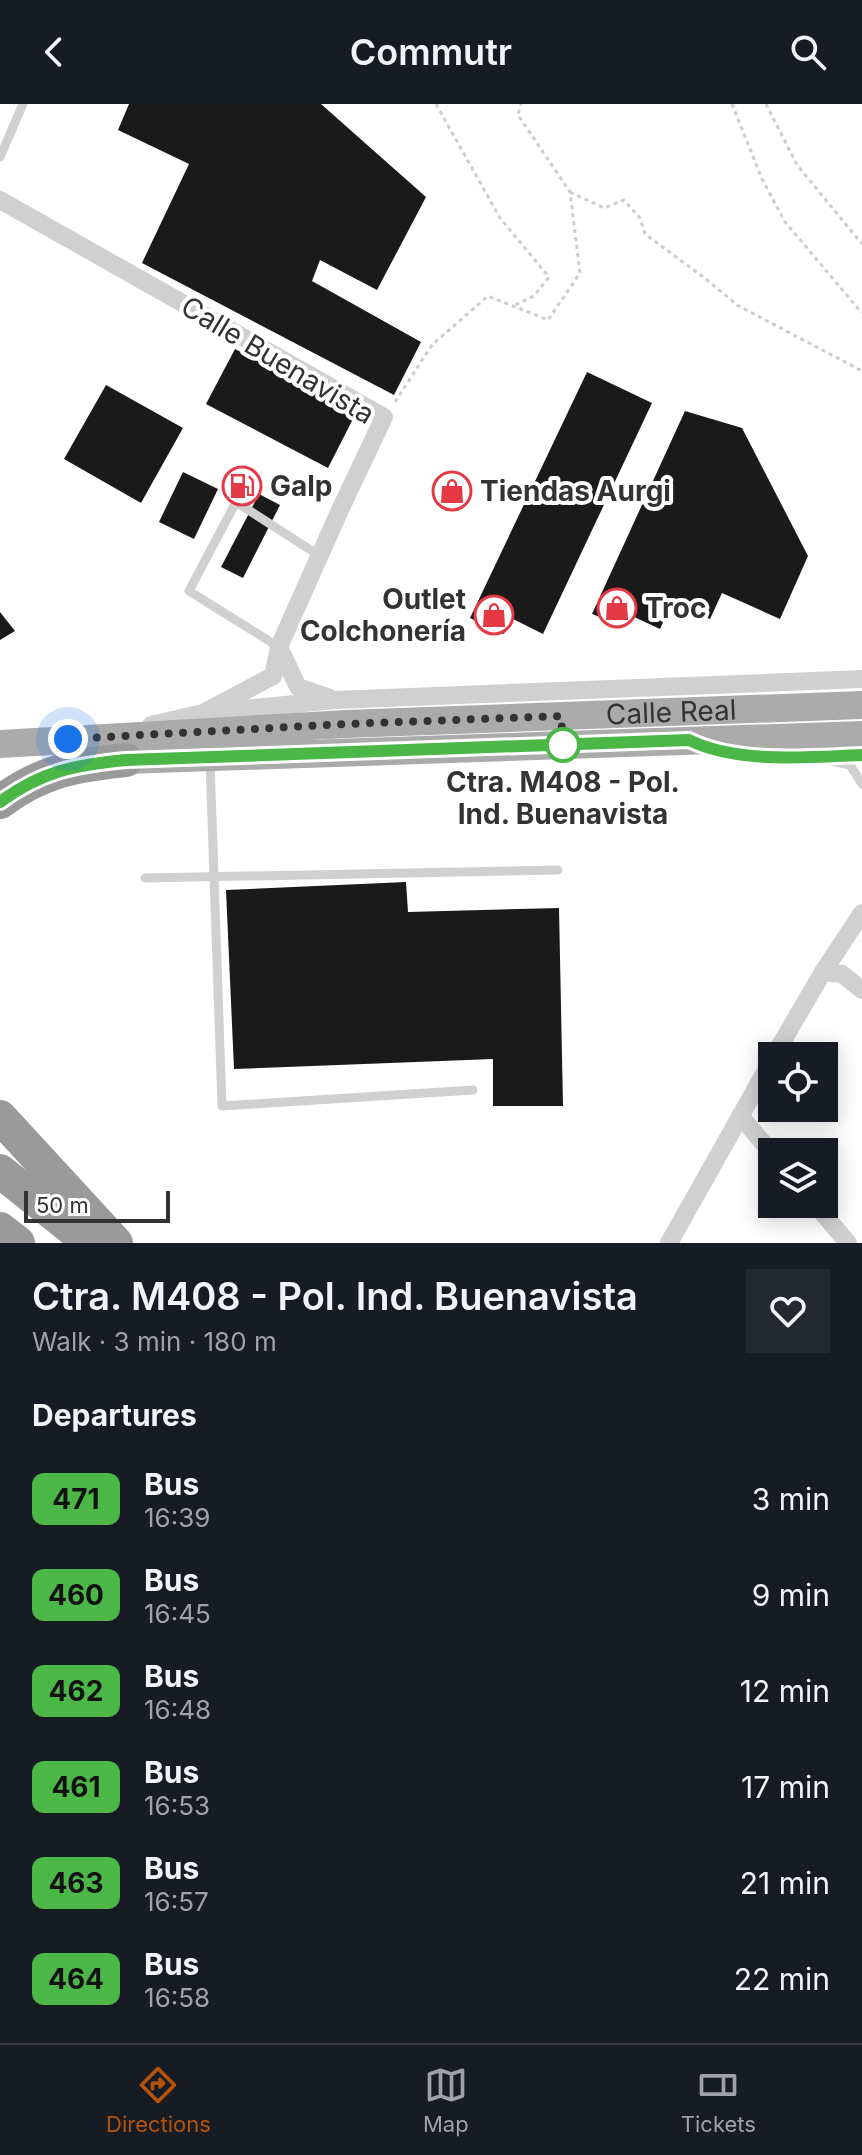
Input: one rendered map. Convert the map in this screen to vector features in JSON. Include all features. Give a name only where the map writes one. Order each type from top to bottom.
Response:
[{"type":"highway","points":[[0,823],[9,795],[43,775],[77,765],[126,760]]},
{"type":"highway","points":[[0,1117],[116,1243]]},
{"type":"highway","points":[[0,1171],[90,1243]]},
{"type":"highway","points":[[0,1229],[18,1243]]},
{"type":"main road","name":"Calle Real","points":[[0,744],[346,724],[862,705]]},
{"type":"main road","name":"Calle Real","points":[[126,760],[862,735]]},
{"type":"street","name":"Calle Buenavista","points":[[0,200],[384,417],[279,647],[273,676],[203,713],[92,737]]},
{"type":"street","points":[[279,647],[298,687],[335,700]]},
{"type":"street","points":[[203,713],[335,700],[862,679]]},
{"type":"street","points":[[782,1042],[862,913]]},
{"type":"street","points":[[823,972],[842,974],[862,990]]},
{"type":"street","points":[[669,1243],[758,1084]]},
{"type":"street","points":[[740,1116],[759,1138]]},
{"type":"street","points":[[827,1218],[848,1243]]},
{"type":"lane","points":[[0,157],[23,104]]},
{"type":"lane","points":[[279,647],[189,591],[236,502],[320,556]]},
{"type":"lane","points":[[689,740],[709,750],[744,754],[862,755]]},
{"type":"lane","points":[[812,756],[850,765],[862,784]]},
{"type":"lane","points":[[210,758],[222,1106],[473,1090]]},
{"type":"lane","points":[[145,878],[558,870]]},
{"type":"path","points":[[436,104],[500,218],[549,277],[534,296],[513,306]]},
{"type":"path","points":[[384,417],[432,345],[488,296],[548,320],[580,273],[570,192],[518,115],[521,104]]},
{"type":"path","points":[[732,104],[762,179],[785,222],[862,313]]},
{"type":"path","points":[[766,104],[797,165],[862,244]]},
{"type":"path","points":[[570,192],[604,208],[624,200],[640,218],[645,234],[737,305],[862,371]]},
{"type":"building","points":[[129,104],[321,104],[426,197],[377,290],[320,260],[312,281],[421,342],[394,395],[142,263],[189,164],[118,130]]},
{"type":"building","points":[[235,349],[356,413],[328,468],[206,404]]},
{"type":"building","points":[[587,372],[652,403],[543,634],[511,618],[504,634],[470,618]]},
{"type":"building","points":[[106,385],[183,428],[141,503],[64,459]]},
{"type":"building","points":[[685,411],[742,428],[808,556],[780,619],[722,593],[710,619],[672,602],[660,629],[630,615],[625,627],[592,614]]},
{"type":"building","points":[[183,472],[218,489],[194,539],[159,522]]},
{"type":"building","points":[[259,494],[280,505],[243,578],[221,567]]},
{"type":"building","points":[[0,612],[15,631],[0,640]]},
{"type":"building","points":[[406,882],[408,912],[559,908],[563,1106],[493,1106],[493,1059],[234,1069],[226,890]]},
{"type":"bus line","name":"471","points":[[0,802],[43,775],[77,765],[126,760],[689,740],[709,750],[744,754],[862,755]]},
{"type":"place","name":"Galp","points":[[242,486]]},
{"type":"place","name":"Tiendas Aurgi","points":[[452,491]]},
{"type":"place","name":"Troc","points":[[617,608]]},
{"type":"place","name":"Outlet Colchonería","points":[[494,615]]},
{"type":"place","name":"Ctra. M408 - Pol. Ind. Buenavista","points":[[563,745]]},
{"type":"route","points":[[68,739],[561,716],[563,745]]}]
